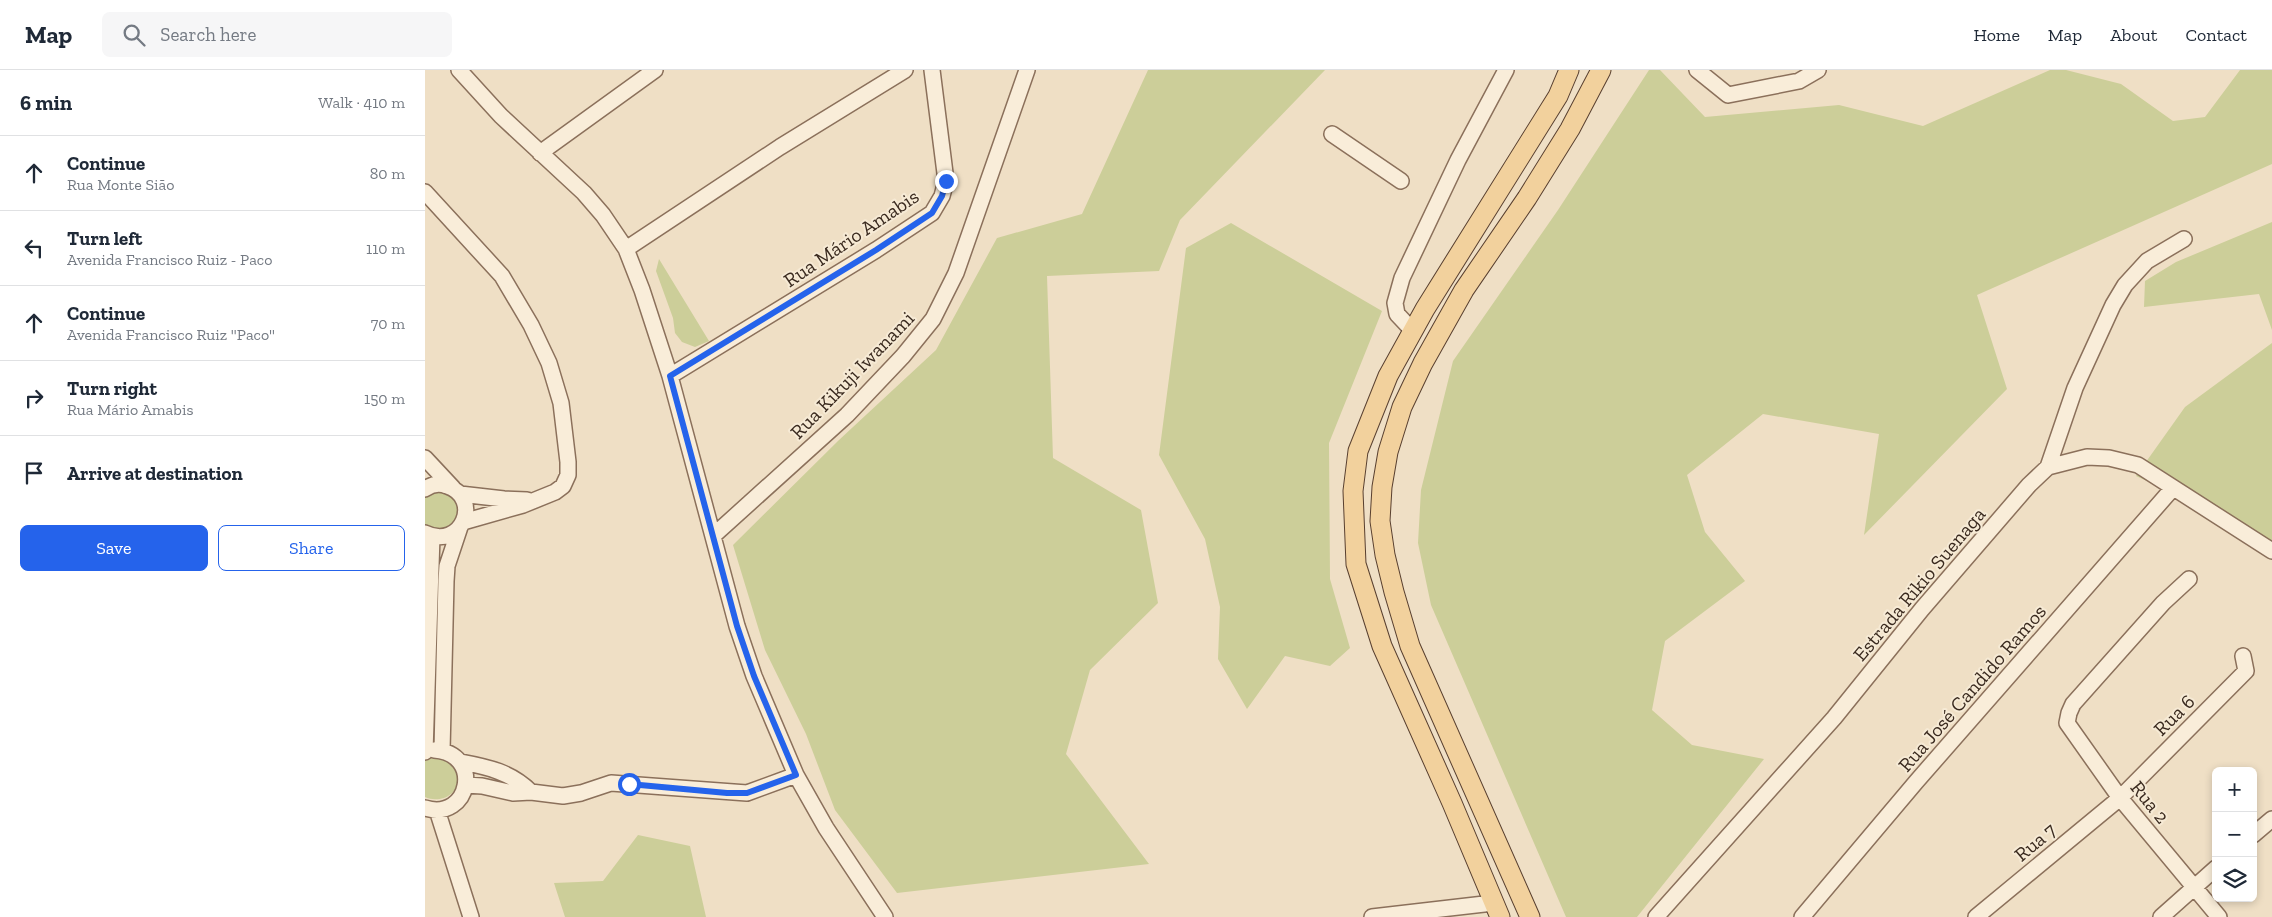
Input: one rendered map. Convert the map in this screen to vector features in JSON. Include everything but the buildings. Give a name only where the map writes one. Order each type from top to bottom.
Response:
[{"type":"main road","points":[[1497,910],[1382,646],[1356,564],[1353,491],[1358,451],[1389,376],[1413,331],[1558,96],[1569,70]]},
{"type":"main road","points":[[1530,917],[1410,646],[1385,555],[1380,522],[1382,487],[1388,452],[1402,407],[1423,363],[1464,290],[1527,198],[1570,129],[1601,70]]},
{"type":"street","points":[[459,70],[501,116],[584,193],[603,215],[626,249],[642,290],[670,376],[737,626],[754,676],[796,775],[826,828],[885,917]]},
{"type":"street","points":[[540,153],[655,70]]},
{"type":"street","points":[[626,249],[780,147],[905,70]]},
{"type":"street","name":"Rua Mário Amabis","points":[[670,376],[876,250],[932,213],[942,196],[946,181],[931,70]]},
{"type":"street","name":"Rua Kikuji Iwanami","points":[[713,536],[847,415],[903,356],[933,319],[956,273],[1027,70]]},
{"type":"street","points":[[1413,331],[1397,314],[1395,303],[1402,278],[1454,168],[1505,70]]},
{"type":"street","points":[[1697,70],[1728,95],[1799,81],[1818,70]]},
{"type":"street","points":[[1332,134],[1401,181]]},
{"type":"street","points":[[425,192],[502,276],[531,325],[549,363],[561,403],[568,475],[563,486],[538,499],[462,524],[451,535],[429,535],[425,752],[442,751],[449,753],[461,762],[486,768],[519,780],[531,792]]},
{"type":"street","points":[[2048,467],[2075,388],[2125,284],[2147,261],[2184,239]]},
{"type":"street","name":"Estrada Rikio Suenaga","points":[[1657,917],[1834,718],[1922,609],[2029,485],[2048,467],[2087,457],[2109,458],[2138,465],[2272,551]]},
{"type":"street","points":[[425,458],[457,491],[466,508],[450,558],[446,581],[442,751]]},
{"type":"street","points":[[425,489],[436,484],[457,491],[504,499],[538,499]]},
{"type":"street","name":"Rua José Candido Ramos","points":[[1803,917],[1916,782],[2173,488]]},
{"type":"street","name":"Rua 2","points":[[2189,579],[2163,602],[2073,704],[2067,723],[2120,798],[2219,917]]},
{"type":"street","name":"Rua 6","points":[[2120,798],[2246,670],[2243,656]]},
{"type":"street","points":[[461,762],[466,777],[466,785],[459,800],[445,809],[431,809],[471,917]]},
{"type":"street","points":[[466,785],[482,786],[513,793],[531,792],[563,796],[581,793],[611,783],[747,793],[796,775]]},
{"type":"street","name":"Rua 7","points":[[1976,917],[2120,798]]},
{"type":"street","points":[[2257,832],[2272,819]]},
{"type":"street","points":[[2161,917],[2212,871]]},
{"type":"street","points":[[1372,917],[1497,910]]},
{"type":"green space","points":[[1148,70],[1325,70],[1180,220],[1159,271],[1047,276],[1053,458],[1141,510],[1158,603],[1090,670],[1066,754],[1149,864],[897,893],[835,810],[806,734],[765,650],[733,545],[839,440],[936,350],[997,238],[1082,214]]},
{"type":"green space","points":[[1649,70],[1660,70],[1705,117],[1839,105],[1923,126],[2050,70],[2066,70],[2121,84],[2173,121],[2205,117],[2240,70],[2272,70],[2272,164],[1977,295],[2007,389],[1864,535],[1879,434],[1763,414],[1687,475],[1705,532],[1745,581],[1665,641],[1652,710],[1692,745],[1764,759],[1637,917],[1566,917],[1431,605],[1418,543],[1421,490],[1453,361],[1558,210]]},
{"type":"green space","points":[[2272,222],[2272,330],[2259,294],[2144,307],[2145,281],[2176,262]]},
{"type":"green space","points":[[1231,223],[1382,311],[1329,443],[1330,579],[1350,648],[1330,666],[1285,656],[1247,709],[1218,659],[1220,607],[1205,539],[1159,455],[1186,248]]},
{"type":"green space","points":[[659,259],[709,341],[695,347],[682,342],[675,333],[673,318],[656,271]]},
{"type":"green space","points":[[2272,343],[2272,560],[2167,490],[2136,476],[2185,407]]},
{"type":"green space","points":[[444,490],[458,500],[460,519],[446,531],[425,528],[425,496],[434,491]]},
{"type":"green space","points":[[435,755],[450,760],[457,772],[458,781],[457,787],[449,796],[431,799],[425,797],[425,758]]},
{"type":"green space","points":[[638,835],[690,846],[706,917],[565,917],[554,883],[603,881]]},
{"type":"route","points":[[629,784],[727,793],[747,793],[796,775],[754,676],[737,626],[670,376],[876,250],[932,213],[942,196],[946,181]]}]
